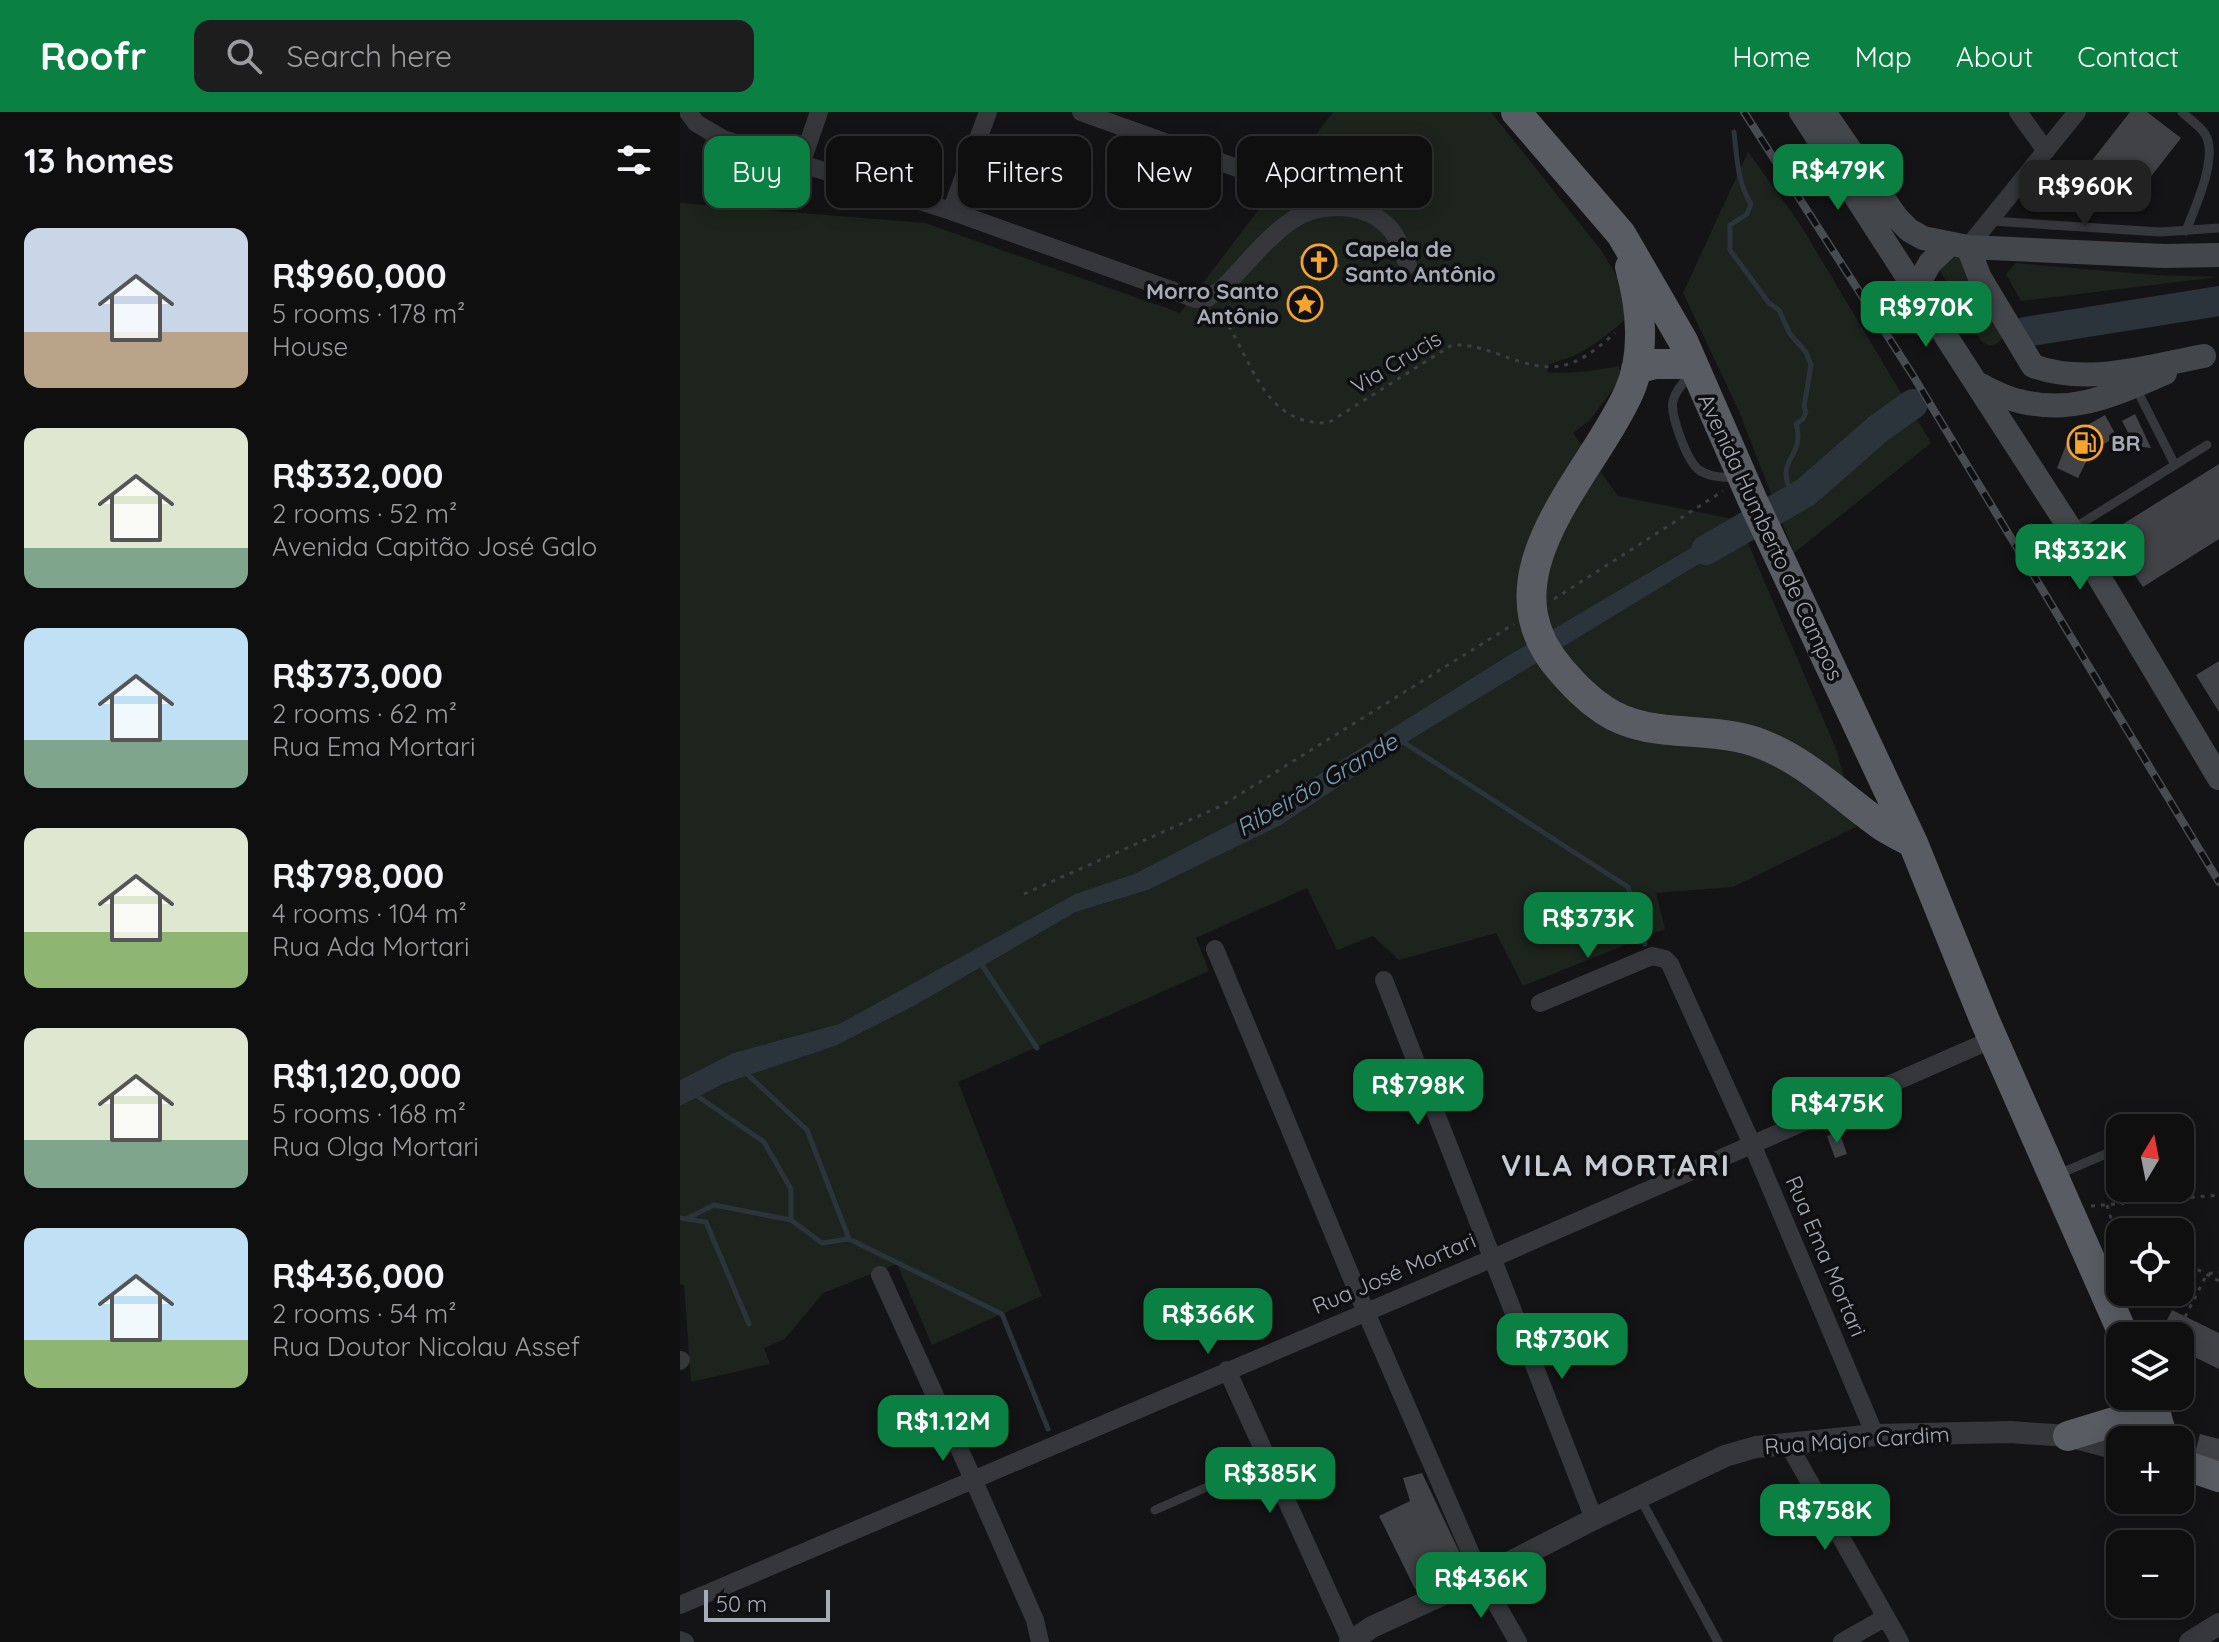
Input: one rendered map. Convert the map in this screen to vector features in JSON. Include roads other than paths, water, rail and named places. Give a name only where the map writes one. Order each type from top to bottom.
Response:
[{"type":"highway","name":"Avenida Humberto de Campos","points":[[1516,112],[1621,234],[1683,341],[1769,535],[1913,843],[1993,1039],[2118,1322]]},
{"type":"highway","name":"Avenida Humberto de Campos","points":[[1621,234],[1636,288],[1640,335],[1636,369],[1629,391],[1547,532],[1535,569],[1530,615],[1541,643],[1583,695],[1607,712],[1634,725],[1721,734],[1756,742],[1800,763],[1881,825],[1913,843]]},
{"type":"highway","points":[[1636,369],[1655,364],[1694,367]]},
{"type":"highway","points":[[2068,1436],[2133,1410]]},
{"type":"highway","points":[[2194,1468],[2219,1477]]},
{"type":"main road","points":[[1801,112],[2071,530],[2219,778]]},
{"type":"main road","points":[[1824,112],[1897,218],[1923,238],[1969,246],[2164,256],[2219,255]]},
{"type":"main road","points":[[1916,288],[1930,263],[1969,246]]},
{"type":"main road","points":[[1969,246],[1980,278],[2033,366],[2067,375],[2116,372],[2212,355]]},
{"type":"main road","points":[[1978,384],[2016,401],[2048,406],[2080,405],[2212,355]]},
{"type":"street","points":[[688,112],[696,123],[718,136]]},
{"type":"street","points":[[810,138],[819,112]]},
{"type":"street","points":[[951,211],[988,112]]},
{"type":"street","points":[[1081,112],[1237,168]]},
{"type":"street","points":[[2018,112],[2046,151]]},
{"type":"street","points":[[1969,246],[2077,112]]},
{"type":"street","points":[[810,167],[951,211],[1196,299],[1207,298],[1221,290],[1288,222],[1318,209],[1340,206],[1381,220],[1394,233],[1408,265]]},
{"type":"street","points":[[1215,949],[1365,1310],[1481,1577],[1518,1642]]},
{"type":"street","name":"Rua Ema Mortari","points":[[1540,1003],[1652,956],[1665,959],[1670,964],[1752,1144],[1875,1435]]},
{"type":"street","points":[[1384,980],[1594,1519]]},
{"type":"street","name":"Rua José Mortari","points":[[680,1605],[1365,1310],[1491,1259],[1993,1039]]},
{"type":"street","points":[[880,1275],[1035,1620],[1040,1642]]},
{"type":"street","points":[[1227,1370],[1350,1642]]},
{"type":"street","name":"Rua Major Cardim","points":[[1350,1642],[1372,1627],[1481,1577],[1725,1456],[1756,1447],[1875,1435],[2010,1432],[2068,1436],[2106,1446]]},
{"type":"street","points":[[1787,1442],[1900,1642]]},
{"type":"street","points":[[1842,1642],[1886,1617]]},
{"type":"street","points":[[2190,1642],[2219,1624]]},
{"type":"lane","points":[[2182,112],[2205,134],[2211,147],[2207,175],[2186,231]]},
{"type":"lane","points":[[2207,175],[2219,172]]},
{"type":"lane","points":[[1991,221],[2160,232],[2219,228]]},
{"type":"lane","points":[[2135,386],[2175,465]]},
{"type":"lane","points":[[2071,530],[2207,445]]},
{"type":"lane","points":[[2053,1177],[2106,1154]]},
{"type":"lane","points":[[1155,1510],[1268,1460]]},
{"type":"lane","points":[[1640,1498],[1718,1642]]},
{"type":"water","points":[[1738,520],[1745,536],[1407,742],[1281,825],[1148,890],[1076,912],[914,1006],[835,1046],[723,1084],[680,1106],[680,1080],[733,1053],[839,1024],[1075,894],[1134,874],[1281,798],[1504,658]]},
{"type":"waterway","points":[[1734,132],[1740,178],[1751,204],[1747,214],[1730,225],[1730,250],[1769,303],[1779,310],[1790,334],[1806,352],[1811,365],[1804,407],[1806,412],[1796,424],[1798,440],[1787,467],[1789,490],[1786,504]]},
{"type":"waterway","name":"Ribeirão Grande","points":[[2025,332],[2219,301]]},
{"type":"waterway","name":"Ribeirão Grande","points":[[1706,550],[1806,492],[1879,428],[1913,404]]},
{"type":"waterway","points":[[1400,740],[1628,887],[1645,944]]},
{"type":"waterway","points":[[980,962],[1037,1048]]},
{"type":"waterway","points":[[744,1071],[807,1130],[849,1239]]},
{"type":"waterway","points":[[693,1093],[764,1142],[791,1189],[791,1220]]},
{"type":"waterway","points":[[686,1219],[714,1205],[791,1220],[822,1243],[849,1239],[1002,1314],[1048,1429]]},
{"type":"waterway","points":[[680,1218],[706,1222],[749,1324]]},
{"type":"railway","points":[[1744,112],[1912,374],[2219,882]]},
{"type":"place","name":"Capela de Santo Antônio","points":[[1319,262]]},
{"type":"place","name":"Morro Santo Antônio","points":[[1305,304]]},
{"type":"place","name":"BR","points":[[2085,443]]},
{"type":"district","name":"VILA MORTARI","points":[[1616,1166]]}]
